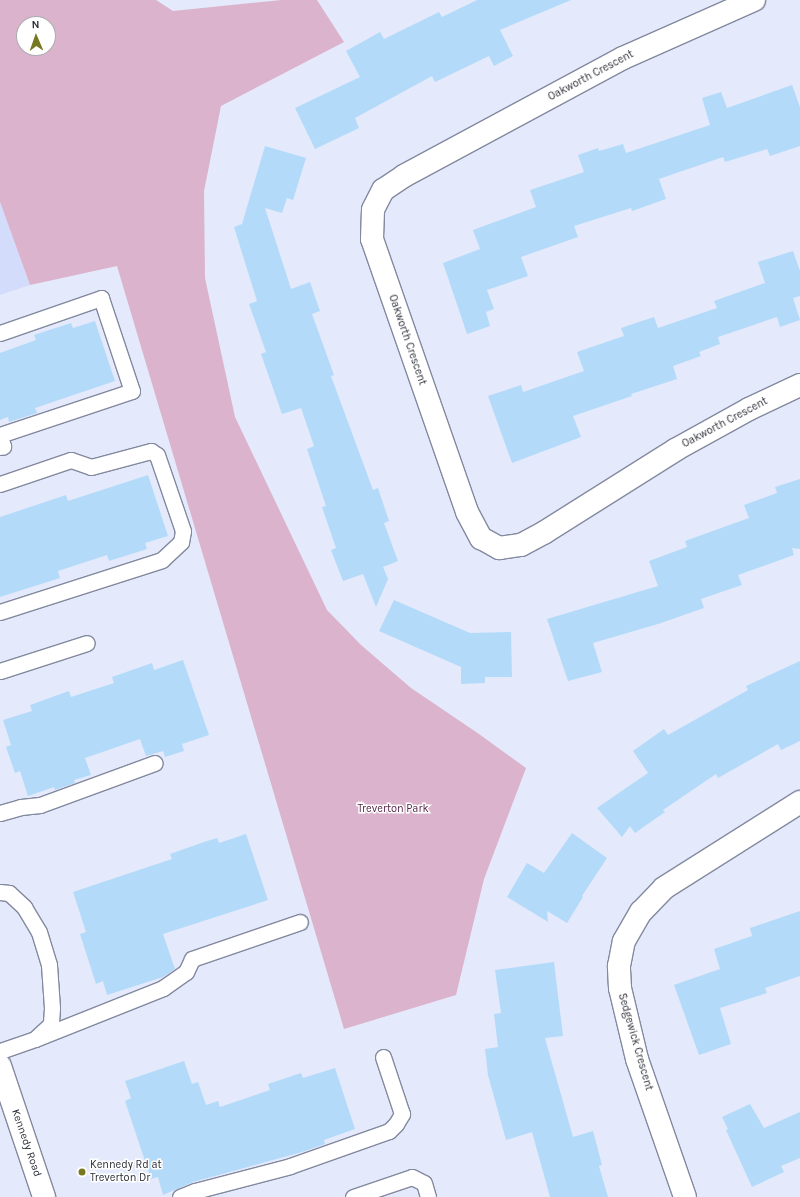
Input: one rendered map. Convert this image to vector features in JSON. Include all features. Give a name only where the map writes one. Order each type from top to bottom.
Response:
[{"type":"street","name":"Oakworth Crescent","points":[[754,0],[623,58],[404,176],[383,190],[373,210],[372,239],[467,512],[481,538],[499,548],[520,545],[545,532],[676,450],[749,409],[800,385]]},
{"type":"street","name":"Sedgewick Crescent","points":[[685,1197],[637,1059],[620,988],[619,966],[624,942],[641,912],[664,888],[800,802]]},
{"type":"street","name":"Kennedy Road","points":[[0,1066],[44,1197]]},
{"type":"lane","points":[[0,333],[101,298],[132,391],[0,434]]},
{"type":"lane","points":[[0,438],[3,446],[0,447]]},
{"type":"lane","points":[[0,484],[71,460],[91,467],[151,450],[157,455],[183,531],[181,542],[162,560],[0,612]]},
{"type":"lane","points":[[0,671],[86,643]]},
{"type":"lane","points":[[0,813],[20,807],[40,805],[155,763]]},
{"type":"lane","points":[[0,892],[9,893],[24,907],[39,932],[49,965],[52,1008],[51,1024],[35,1039]]},
{"type":"lane","points":[[0,1051],[35,1039],[162,988],[186,972],[192,959],[300,922]]},
{"type":"lane","points":[[180,1197],[196,1191],[290,1166],[390,1131],[402,1114],[383,1057]]},
{"type":"lane","points":[[353,1197],[412,1177],[424,1183],[428,1197]]},
{"type":"shaded area","points":[[0,202],[30,285],[0,295]]},
{"type":"green space","name":"Treverton Park","points":[[0,0],[156,0],[173,11],[282,0],[317,0],[344,42],[221,106],[204,191],[205,278],[235,417],[327,610],[361,645],[411,688],[526,768],[484,879],[456,995],[344,1029],[117,266],[30,285],[0,202]]},
{"type":"building","points":[[477,0],[571,0],[500,30],[513,56],[494,66],[489,56],[435,82],[432,76],[355,118],[359,128],[315,149],[295,108],[360,77],[346,51],[380,32],[384,39],[439,12],[442,17]]},
{"type":"building","points":[[792,85],[800,107],[800,146],[770,156],[767,149],[725,162],[723,157],[659,179],[666,199],[632,211],[631,208],[574,226],[578,237],[521,257],[528,276],[487,290],[494,309],[486,312],[490,326],[467,334],[443,263],[480,249],[473,230],[536,207],[530,190],[584,172],[578,155],[598,148],[599,151],[623,144],[626,153],[710,125],[702,98],[721,92],[727,108]]},
{"type":"building","points":[[265,146],[306,158],[293,200],[287,198],[282,213],[265,208],[291,289],[310,282],[320,311],[312,314],[334,375],[331,376],[373,490],[378,488],[389,521],[384,523],[398,561],[383,567],[388,579],[376,607],[363,574],[343,581],[331,550],[336,548],[322,507],[326,506],[307,449],[314,446],[301,408],[282,414],[261,354],[266,352],[249,304],[257,301],[234,227],[242,224]]},
{"type":"building","points":[[793,251],[800,271],[800,296],[793,298],[800,320],[780,327],[777,317],[718,337],[720,344],[699,352],[701,356],[673,366],[677,379],[631,394],[632,396],[573,416],[581,437],[512,463],[488,396],[521,385],[523,392],[584,371],[577,352],[624,336],[621,328],[654,317],[658,328],[717,308],[714,301],[765,283],[758,262]]},
{"type":"building","points":[[95,321],[115,381],[35,408],[37,413],[9,422],[8,417],[0,420],[0,353],[36,340],[34,335],[71,323],[73,328]]},
{"type":"building","points":[[148,475],[168,536],[145,543],[147,549],[109,561],[107,555],[58,571],[60,578],[0,597],[0,517],[66,495],[68,501]]},
{"type":"building","points":[[800,479],[800,549],[792,548],[794,555],[738,575],[742,585],[701,599],[704,608],[658,624],[593,643],[602,672],[568,681],[547,619],[658,586],[649,561],[687,547],[685,541],[749,518],[744,505],[777,493],[775,487]]},
{"type":"building","points":[[394,600],[470,633],[511,632],[512,677],[485,677],[485,683],[461,684],[461,667],[379,631]]},
{"type":"building","points":[[183,660],[209,735],[182,744],[184,751],[165,757],[163,751],[146,756],[140,739],[85,758],[91,775],[74,780],[75,783],[55,790],[54,787],[28,796],[20,771],[15,773],[6,747],[11,745],[3,720],[32,711],[30,705],[69,691],[71,697],[114,683],[112,677],[152,663],[154,670]]},
{"type":"building","points":[[800,661],[800,741],[781,750],[778,744],[718,778],[716,774],[663,810],[665,812],[635,833],[630,826],[622,837],[597,808],[648,773],[633,751],[664,729],[668,735],[748,690],[746,686]]},
{"type":"building","points":[[572,833],[607,858],[582,896],[583,897],[567,923],[547,911],[548,922],[507,897],[527,863],[544,873]]},
{"type":"building","points":[[246,834],[268,900],[163,934],[175,969],[163,977],[107,995],[103,981],[96,984],[80,934],[86,932],[73,892],[172,859],[170,854],[204,842],[217,838],[219,843]]},
{"type":"building","points":[[800,911],[800,976],[765,988],[767,993],[720,1008],[731,1044],[699,1055],[674,985],[720,969],[714,949],[752,936],[750,928]]},
{"type":"building","points":[[554,962],[563,1036],[545,1038],[573,1137],[593,1131],[602,1165],[599,1166],[608,1197],[550,1197],[532,1132],[506,1140],[488,1075],[485,1049],[498,1047],[494,1014],[501,1013],[495,970]]},
{"type":"building","points":[[184,1061],[192,1084],[198,1082],[206,1105],[218,1101],[220,1107],[270,1090],[268,1084],[301,1073],[303,1078],[335,1068],[355,1129],[324,1140],[325,1144],[302,1152],[193,1182],[163,1195],[158,1177],[151,1179],[125,1101],[131,1098],[125,1081]]},
{"type":"building","points":[[750,1104],[764,1128],[800,1112],[800,1158],[781,1166],[784,1172],[752,1187],[726,1130],[728,1129],[722,1117]]},
{"type":"place","name":"Kennedy Rd at Treverton Dr","points":[[82,1172]]}]
